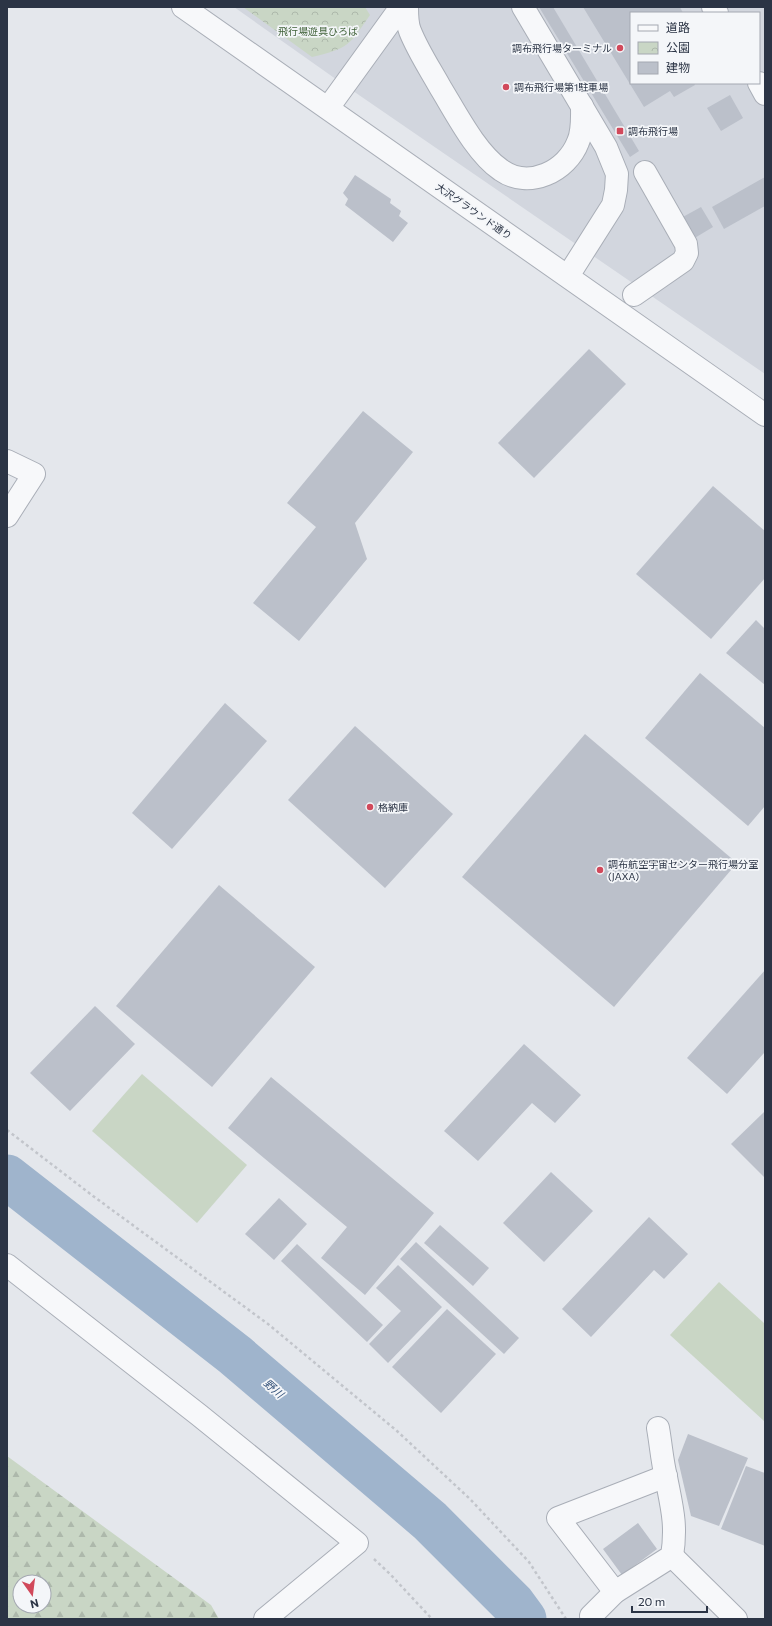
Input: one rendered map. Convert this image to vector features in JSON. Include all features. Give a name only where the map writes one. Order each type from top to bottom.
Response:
[{"type":"street","name":"大沢グラウンド通り","points":[[183,7],[765,415]]},
{"type":"street","points":[[328,108],[400,7]]},
{"type":"street","points":[[407,7],[409,29],[419,52],[463,124],[486,156],[501,171],[517,178],[536,178],[556,171],[570,158],[578,142],[582,126],[582,106]]},
{"type":"street","points":[[523,7],[606,147],[617,174],[613,205],[568,276]]},
{"type":"street","points":[[760,84],[765,94]]},
{"type":"street","points":[[634,295],[683,261],[687,253],[686,244],[644,172]]},
{"type":"street","points":[[7,461],[34,474],[7,516]]},
{"type":"street","points":[[7,1265],[205,1420],[357,1543],[265,1619]]},
{"type":"street","points":[[591,1616],[615,1592],[672,1556],[674,1542],[674,1511],[666,1476],[658,1428]]},
{"type":"street","points":[[615,1592],[558,1518],[666,1476]]},
{"type":"street","points":[[672,1556],[736,1619]]},
{"type":"path","points":[[7,1130],[93,1196],[268,1324],[397,1431],[470,1499],[529,1562],[567,1619]]},
{"type":"path","points":[[357,1543],[390,1574],[432,1619]]},
{"type":"shaded area","name":"調布飛行場","points":[[234,7],[765,7],[765,374],[340,82]]},
{"type":"green space","name":"飛行場遊具ひろば","points":[[243,7],[365,7],[370,15],[352,40],[347,44],[334,51],[312,57]]},
{"type":"green space","points":[[142,1074],[247,1165],[197,1223],[92,1131]]},
{"type":"green space","points":[[719,1282],[765,1324],[765,1422],[670,1335]]},
{"type":"green space","points":[[7,1456],[211,1605],[219,1619],[7,1619]]},
{"type":"building","points":[[539,7],[553,7],[639,151],[630,157]]},
{"type":"building","name":"調布飛行場ターミナル","points":[[583,7],[680,7],[682,12],[630,12],[630,84],[695,85],[674,97],[670,91],[644,107]]},
{"type":"building","points":[[730,95],[743,118],[721,131],[707,108]]},
{"type":"building","points":[[355,175],[391,199],[390,203],[401,211],[399,216],[408,223],[393,242],[345,205],[348,199],[343,193]]},
{"type":"building","points":[[765,177],[765,206],[724,229],[712,207]]},
{"type":"building","points":[[701,207],[713,227],[693,239],[681,218]]},
{"type":"building","points":[[589,349],[626,384],[534,478],[498,443]]},
{"type":"building","points":[[363,411],[413,452],[355,523],[367,559],[299,641],[253,603],[316,527],[287,503]]},
{"type":"building","points":[[713,486],[765,531],[765,578],[711,639],[636,574]]},
{"type":"building","points":[[756,620],[765,629],[765,685],[726,653]]},
{"type":"building","points":[[700,673],[765,728],[765,806],[748,826],[645,738]]},
{"type":"building","points":[[225,703],[267,741],[172,849],[132,813]]},
{"type":"building","name":"格納庫","points":[[355,726],[453,814],[385,888],[288,800]]},
{"type":"building","name":"調布航空宇宙センター飛行場分室 (JAXA)","points":[[585,734],[737,863],[614,1007],[462,877]]},
{"type":"building","points":[[219,885],[315,967],[212,1087],[116,1006]]},
{"type":"building","points":[[765,970],[765,1052],[727,1094],[687,1058]]},
{"type":"building","points":[[95,1006],[135,1044],[70,1111],[30,1073]]},
{"type":"building","points":[[524,1044],[581,1095],[555,1123],[532,1103],[478,1161],[444,1131]]},
{"type":"building","points":[[271,1077],[434,1213],[365,1295],[321,1258],[347,1227],[228,1128]]},
{"type":"building","points":[[765,1111],[765,1178],[731,1144]]},
{"type":"building","points":[[551,1172],[593,1211],[544,1262],[503,1223]]},
{"type":"building","points":[[279,1198],[307,1224],[274,1260],[245,1234]]},
{"type":"building","points":[[649,1217],[688,1254],[664,1279],[654,1270],[591,1337],[562,1309]]},
{"type":"building","points":[[440,1225],[489,1268],[473,1286],[424,1243]]},
{"type":"building","points":[[416,1242],[519,1338],[504,1354],[400,1259]]},
{"type":"building","points":[[297,1244],[383,1325],[367,1342],[281,1261]]},
{"type":"building","points":[[398,1265],[442,1307],[388,1363],[369,1344],[401,1311],[376,1288]]},
{"type":"building","points":[[447,1309],[496,1354],[441,1413],[392,1367]]},
{"type":"building","points":[[688,1434],[748,1458],[719,1526],[691,1516],[678,1460]]},
{"type":"building","points":[[746,1466],[765,1473],[765,1546],[721,1529]]},
{"type":"building","points":[[638,1523],[657,1549],[622,1575],[603,1549]]},
{"type":"waterway","name":"野川","points":[[7,1177],[235,1355],[430,1521],[513,1604],[524,1619]]},
{"type":"place","name":"調布飛行場ターミナル","points":[[620,48]]},
{"type":"place","name":"調布飛行場第1駐車場","points":[[506,87]]},
{"type":"place","name":"調布飛行場","points":[[620,131]]},
{"type":"place","name":"格納庫","points":[[370,807]]},
{"type":"place","name":"調布航空宇宙センター飛行場分室 (JAXA)","points":[[600,870]]}]
